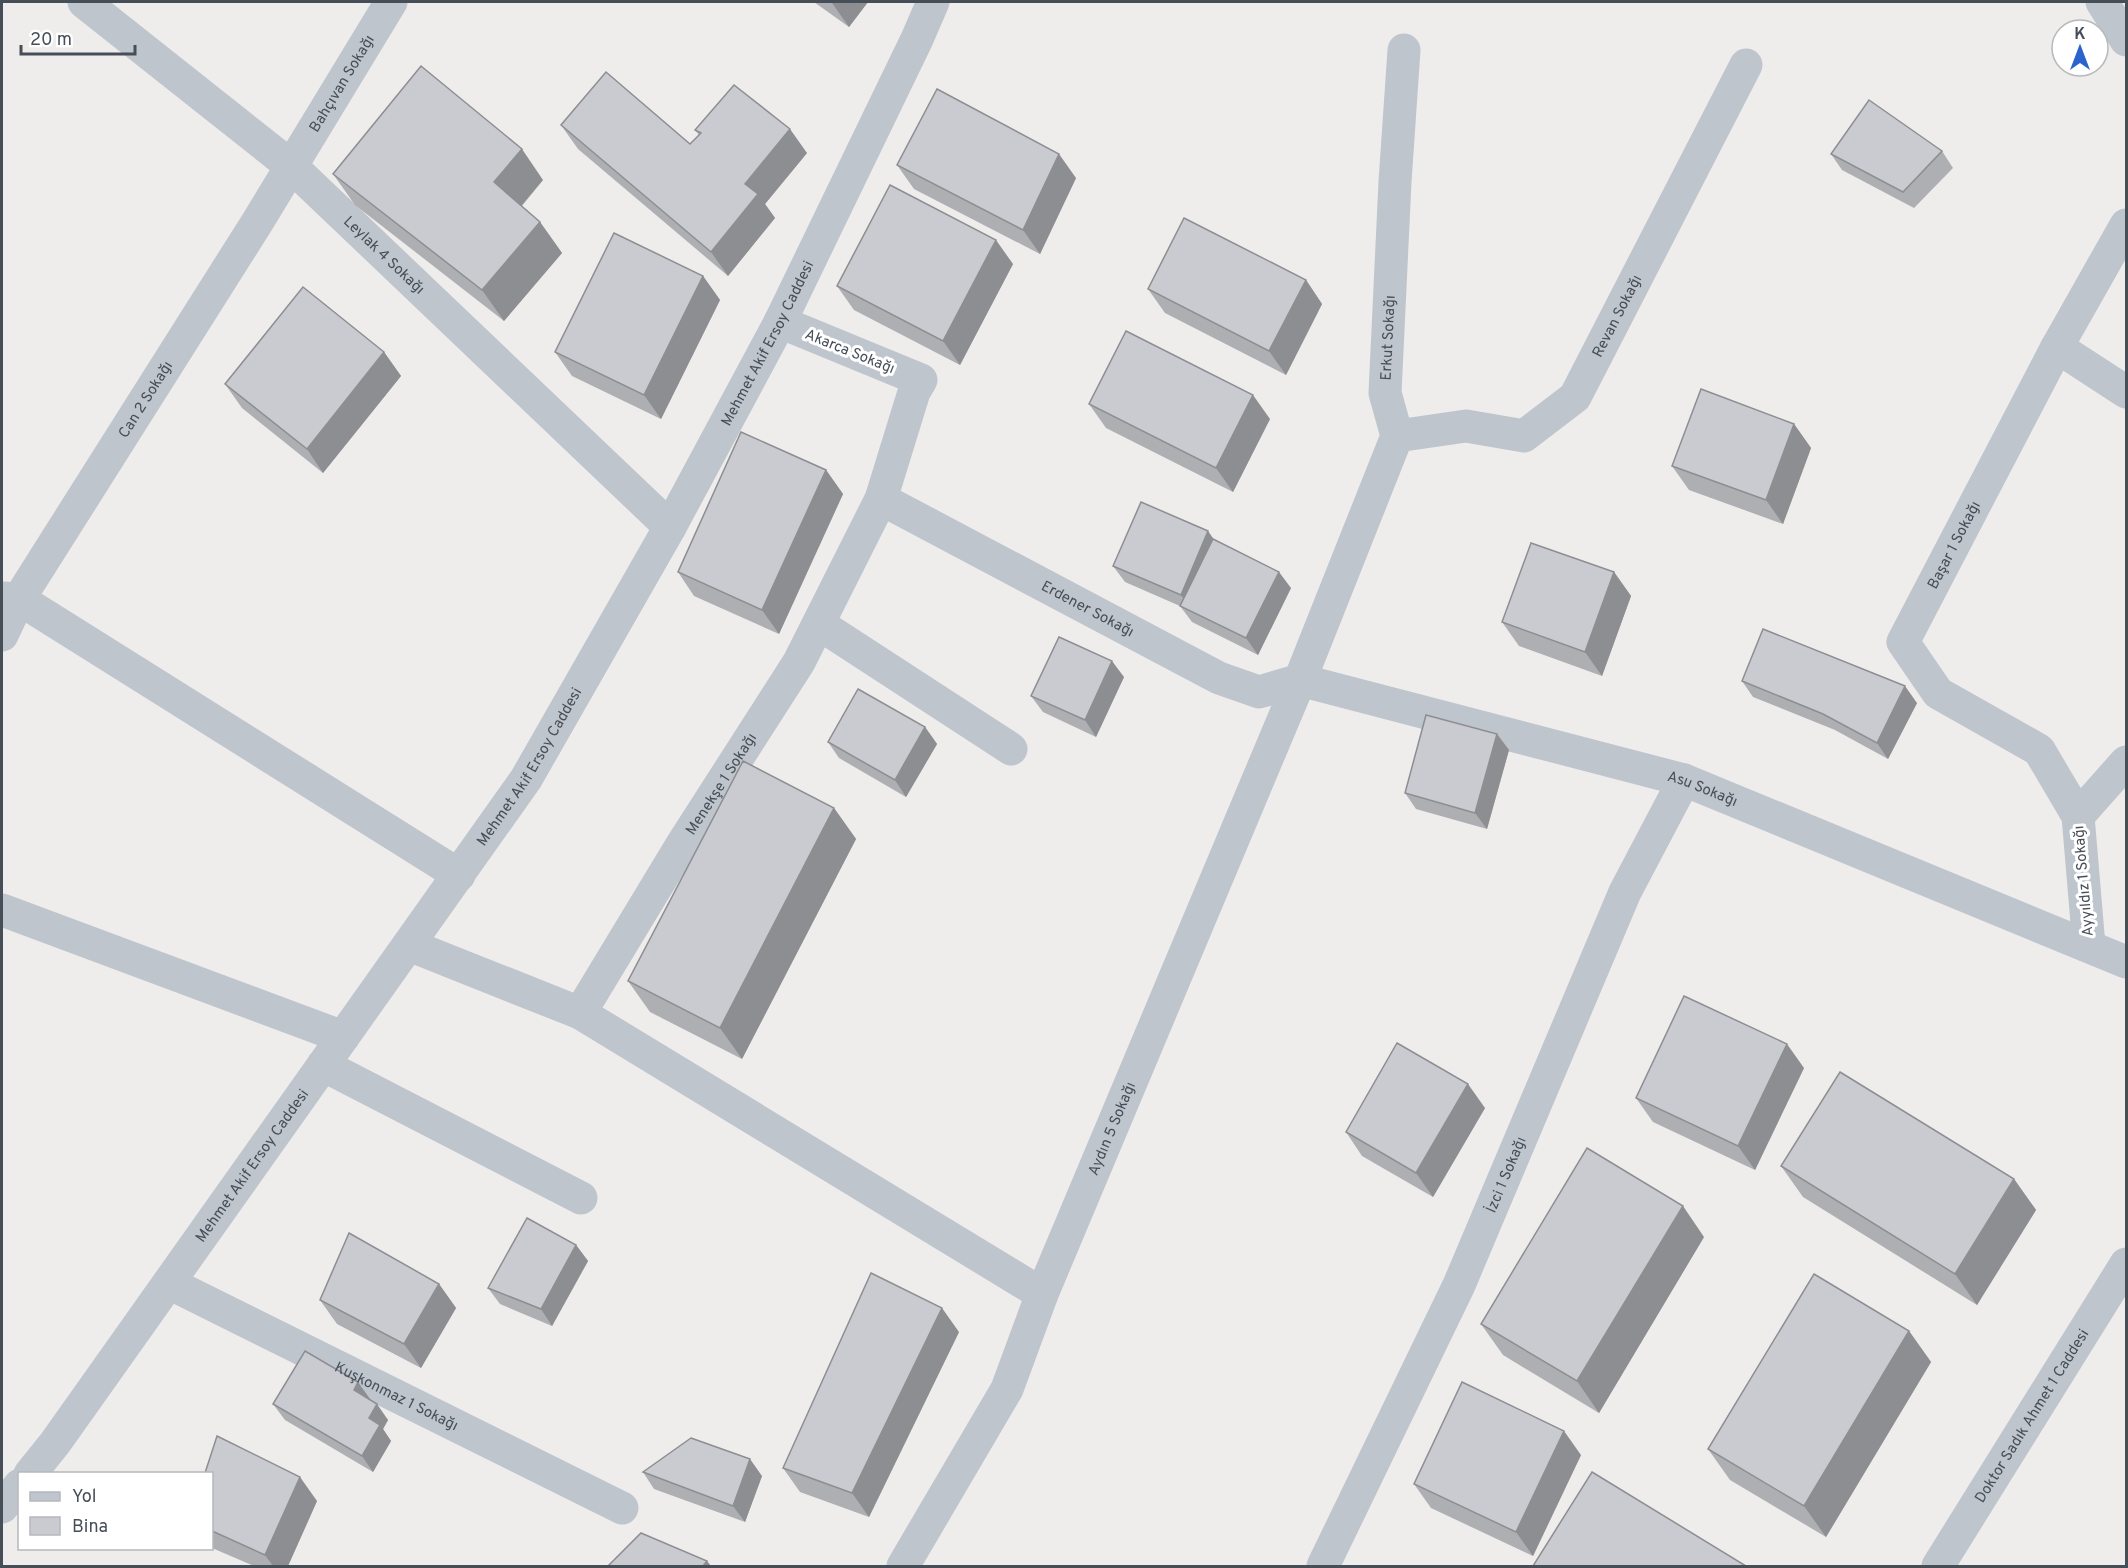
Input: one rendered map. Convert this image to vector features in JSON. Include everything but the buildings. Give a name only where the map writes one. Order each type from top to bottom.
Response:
[{"type":"street","name":"Leylak 4 Sokağı","points":[[84,2],[291,166],[670,526]]},
{"type":"street","name":"Bahçıvan Sokağı","points":[[291,166],[391,2]]},
{"type":"street","name":"Mehmet Akif Ersoy Caddesi","points":[[31,1472],[56,1443],[526,779],[670,526],[780,322],[933,2]]},
{"type":"street","points":[[2102,2],[2127,40]]},
{"type":"street","name":"Erkut Sokağı","points":[[1397,436],[1385,393],[1404,50]]},
{"type":"street","name":"Revan Sokağı","points":[[1397,436],[1466,426],[1524,436],[1575,397],[1746,65]]},
{"type":"street","name":"Can 2 Sokağı","points":[[2,635],[10,598],[291,166]]},
{"type":"street","name":"Başar 1 Sokağı","points":[[2078,816],[2039,750],[1938,693],[1903,642],[2057,347],[2127,225]]},
{"type":"street","name":"Akarca Sokağı","points":[[780,322],[921,380]]},
{"type":"street","points":[[2057,347],[2127,392]]},
{"type":"street","name":"Menekşe 1 Sokağı","points":[[580,1013],[681,846],[799,662],[881,499],[914,392],[921,380]]},
{"type":"street","points":[[1300,680],[1397,436]]},
{"type":"street","name":"Erdener Sokağı","points":[[881,499],[1219,678],[1259,692],[1300,680]]},
{"type":"street","points":[[10,598],[459,875]]},
{"type":"street","points":[[819,624],[1011,749]]},
{"type":"street","name":"Asu Sokağı","points":[[1300,680],[1684,780],[2127,962]]},
{"type":"street","name":"Aydın 5 Sokağı","points":[[903,1566],[1007,1389],[1042,1294],[1300,680]]},
{"type":"street","name":"Ayyıldız 1 Sokağı","points":[[2089,946],[2078,816],[2127,762]]},
{"type":"street","name":"İzci 1 Sokağı","points":[[1333,1563],[1459,1285],[1625,892],[1684,780]]},
{"type":"street","points":[[2,910],[343,1037]]},
{"type":"street","points":[[409,945],[580,1013],[1042,1294]]},
{"type":"street","points":[[324,1065],[581,1198]]},
{"type":"street","name":"Doktor Sadık Ahmet 1 Caddesi","points":[[1938,1566],[2127,1264]]},
{"type":"street","name":"Kuşkonmaz 1 Sokağı","points":[[169,1283],[622,1508]]},
{"type":"street","points":[[2,1507],[18,1487]]}]
